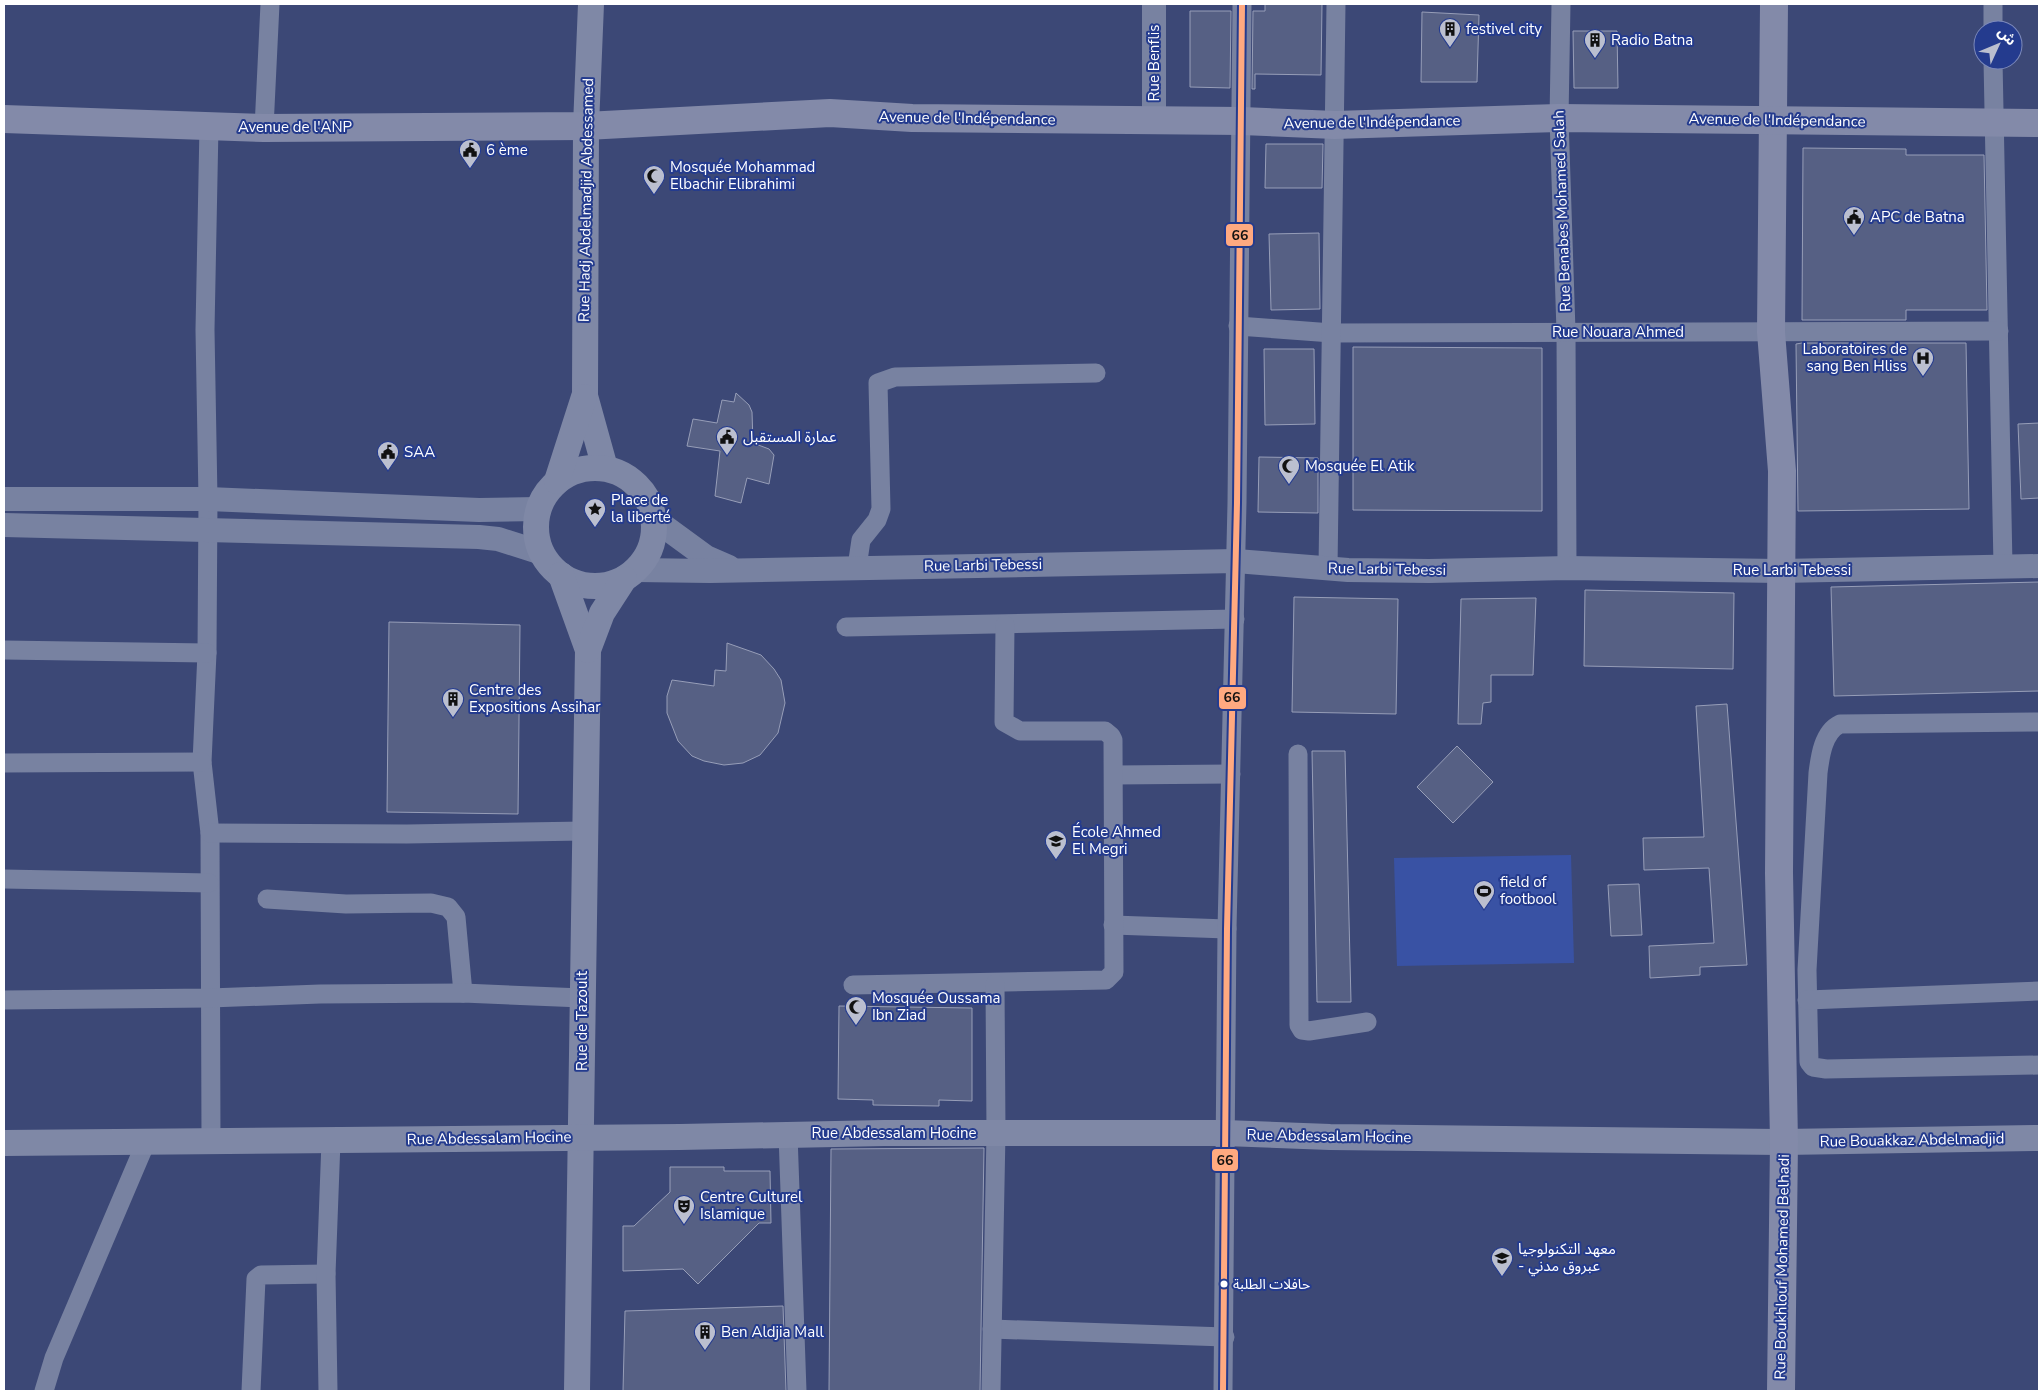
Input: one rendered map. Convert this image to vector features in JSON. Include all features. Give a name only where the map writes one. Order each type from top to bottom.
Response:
[{"type":"main road","name":"Rue Hadj Abdelmadjid Abdessamed","points":[[590,4],[586,126],[585,396],[606,468]]},
{"type":"main road","name":"Rue Boukhlouf Mohamed Belhadi","points":[[1774,4],[1771,332],[1782,471],[1780,571],[1780,873],[1784,1142],[1780,1391]]},
{"type":"main road","name":"Avenue de l'Indépendance","points":[[586,126],[830,113],[912,118],[1335,125],[1559,118],[2039,123]]},
{"type":"main road","name":"Avenue de l'ANP","points":[[4,119],[264,128],[586,126]]},
{"type":"main road","name":"Rue Hadj Abdelmadjid Abdessamed","points":[[557,481],[585,396]]},
{"type":"main road","points":[[588,468],[606,468],[623,474],[638,486],[649,502],[654,519],[654,538],[647,555],[630,574],[608,585],[592,586],[576,583],[561,575],[550,565],[542,553],[536,531],[538,509],[546,493],[557,481],[572,472],[588,468]]},
{"type":"main road","name":"Rue de Tazoult","points":[[577,1391],[588,650],[602,613],[630,574]]},
{"type":"main road","name":"Rue de Tazoult","points":[[561,575],[588,650]]},
{"type":"main road","name":"Rue Abdessalam Hocine","points":[[4,1143],[996,1133],[1225,1133],[1330,1137],[1784,1142]]},
{"type":"main road","name":"Rue Bouakkaz Abdelmadjid","points":[[1784,1142],[2039,1138]]},
{"type":"street","points":[[264,128],[270,4]]},
{"type":"street","name":"Rue Benflis","points":[[1154,4],[1154,121]]},
{"type":"street","points":[[1224,1391],[1227,929],[1236,561],[1242,4]]},
{"type":"street","points":[[1328,568],[1336,4]]},
{"type":"street","name":"Rue Benabes Mohamed Salah","points":[[1561,4],[1559,118],[1566,331],[1567,568]]},
{"type":"street","points":[[1993,4],[1993,20]]},
{"type":"street","points":[[1993,70],[2003,566]]},
{"type":"street","points":[[209,126],[204,330],[208,499],[207,653],[202,762],[210,833],[210,1140]]},
{"type":"street","name":"Rue Nouara Ahmed","points":[[1238,326],[1332,333],[1999,331]]},
{"type":"street","points":[[857,567],[861,540],[877,520],[881,509],[878,383],[895,377],[1096,373]]},
{"type":"street","points":[[4,499],[208,499],[470,509],[538,509]]},
{"type":"street","name":"Rue Larbi Tebessi","points":[[654,519],[706,557],[735,570]]},
{"type":"street","points":[[4,525],[479,537],[498,539],[542,553]]},
{"type":"street","name":"Rue Larbi Tebessi","points":[[630,574],[857,567],[1236,561],[1328,568],[1429,571],[1567,568],[1780,571],[2039,566]]},
{"type":"street","points":[[846,627],[1234,619]]},
{"type":"street","points":[[852,985],[995,984],[1110,978],[1115,968],[1113,925],[1113,740],[1107,732],[1020,731],[1004,722],[1004,625]]},
{"type":"street","points":[[4,650],[207,653]]},
{"type":"street","points":[[2039,722],[1840,724],[1835,726],[1824,746],[1818,774],[1807,1000],[1809,1062],[1813,1067],[1826,1070],[2039,1066]]},
{"type":"street","points":[[1298,754],[1299,1025],[1302,1030],[1309,1031],[1367,1022]]},
{"type":"street","points":[[4,763],[202,762]]},
{"type":"street","points":[[1114,776],[1231,774]]},
{"type":"street","points":[[210,833],[407,834],[584,831]]},
{"type":"street","points":[[4,879],[209,883]]},
{"type":"street","points":[[267,899],[346,904],[431,903],[448,906],[456,918],[463,994]]},
{"type":"street","points":[[1113,925],[1227,929]]},
{"type":"street","points":[[991,1391],[996,1133],[995,984]]},
{"type":"street","points":[[1807,1000],[2039,991]]},
{"type":"street","points":[[4,1000],[210,998],[320,994],[463,994],[582,998]]},
{"type":"street","points":[[788,1134],[797,1391]]},
{"type":"street","points":[[328,1391],[326,1274],[331,1140]]},
{"type":"street","points":[[44,1391],[54,1358],[146,1142]]},
{"type":"street","points":[[251,1391],[256,1279],[261,1275],[326,1274]]},
{"type":"street","points":[[992,1329],[1225,1337]]},
{"type":"shaded area","name":"field of footbool","points":[[1571,855],[1574,963],[1397,966],[1394,858]]},
{"type":"building","points":[[1265,4],[1322,4],[1321,75],[1255,74],[1255,89],[1252,89],[1253,11],[1265,11]]},
{"type":"building","points":[[1190,11],[1231,11],[1230,88],[1190,87]]},
{"type":"building","name":"festivel city","points":[[1422,12],[1479,15],[1477,82],[1421,82]]},
{"type":"building","name":"Radio Batna","points":[[1573,31],[1617,31],[1618,88],[1574,88]]},
{"type":"building","points":[[1266,144],[1323,144],[1322,188],[1265,188]]},
{"type":"building","points":[[1803,148],[1906,149],[1906,155],[1984,155],[1987,310],[1906,310],[1906,320],[1802,320]]},
{"type":"building","points":[[1319,233],[1320,309],[1271,310],[1269,234]]},
{"type":"building","points":[[1966,343],[1969,509],[1798,511],[1796,344]]},
{"type":"building","points":[[1353,347],[1542,348],[1542,511],[1353,510]]},
{"type":"building","points":[[1264,349],[1314,349],[1315,424],[1265,425]]},
{"type":"building","points":[[736,393],[749,405],[752,412],[753,443],[769,449],[774,455],[769,484],[747,478],[741,503],[715,496],[720,451],[687,446],[693,419],[717,423],[722,400],[734,402]]},
{"type":"building","points":[[2039,423],[2039,498],[2021,499],[2018,424]]},
{"type":"building","name":"Mosquée El Atik","points":[[1259,457],[1318,458],[1318,513],[1258,512]]},
{"type":"building","points":[[2039,582],[2039,691],[1834,696],[1831,587]]},
{"type":"building","points":[[1585,590],[1734,593],[1733,669],[1584,666]]},
{"type":"building","points":[[1294,597],[1398,599],[1396,714],[1292,712]]},
{"type":"building","points":[[1536,598],[1533,675],[1491,675],[1491,702],[1483,703],[1481,724],[1458,724],[1461,599]]},
{"type":"building","name":"Centre des Expositions Assihar","points":[[389,622],[520,625],[518,814],[387,812]]},
{"type":"building","points":[[727,643],[761,655],[781,680],[785,703],[778,733],[760,755],[743,763],[724,765],[704,761],[692,756],[678,741],[667,713],[667,696],[672,680],[714,686],[715,670],[726,671]]},
{"type":"building","points":[[1727,704],[1747,965],[1700,967],[1700,975],[1650,978],[1649,946],[1714,943],[1709,868],[1644,870],[1643,838],[1704,837],[1696,706]]},
{"type":"building","points":[[1457,746],[1493,782],[1453,823],[1417,787]]},
{"type":"building","points":[[1312,751],[1345,751],[1351,1002],[1317,1002]]},
{"type":"building","points":[[1639,884],[1642,935],[1611,936],[1608,885]]},
{"type":"building","points":[[839,1006],[972,1008],[972,1101],[939,1100],[939,1106],[873,1105],[873,1100],[838,1099]]},
{"type":"building","points":[[984,1148],[980,1391],[829,1391],[831,1149]]},
{"type":"building","name":"Centre Culturel Islamique","points":[[670,1167],[724,1167],[724,1171],[770,1171],[771,1223],[759,1223],[698,1284],[683,1269],[623,1271],[623,1226],[634,1226],[670,1192]]},
{"type":"building","name":"Ben Aldjia Mall","points":[[783,1306],[786,1391],[623,1391],[625,1311]]},
{"type":"transit line","name":"66","points":[[1223,1391],[1227,929],[1237,503],[1242,4]]},
{"type":"place","name":"festivel city","points":[[1450,48]]},
{"type":"place","name":"Radio Batna","points":[[1595,59]]},
{"type":"place","name":"6 ème","points":[[470,169]]},
{"type":"place","name":"Mosquée Mohammad Elbachir Elibrahimi","points":[[654,195]]},
{"type":"place","name":"APC de Batna","points":[[1854,236]]},
{"type":"place","name":"Laboratoires de sang Ben Hliss","points":[[1923,377]]},
{"type":"place","name":"عمارة المستقبل","points":[[727,456]]},
{"type":"place","name":"SAA","points":[[388,471]]},
{"type":"place","name":"Mosquée El Atik","points":[[1289,485]]},
{"type":"place","name":"Place de la liberté","points":[[595,528]]},
{"type":"place","name":"Centre des Expositions Assihar","points":[[453,718]]},
{"type":"place","name":"École Ahmed El Megri","points":[[1056,860]]},
{"type":"place","name":"field of footbool","points":[[1484,910]]},
{"type":"place","name":"Mosquée Oussama Ibn Ziad","points":[[856,1026]]},
{"type":"place","name":"Centre Culturel Islamique","points":[[684,1225]]},
{"type":"place","name":"معهد التكنولوجيا - عبروق مدني","points":[[1502,1277]]},
{"type":"place","name":"حافلات الطلبة","points":[[1224,1284]]},
{"type":"place","name":"Ben Aldjia Mall","points":[[705,1351]]}]
